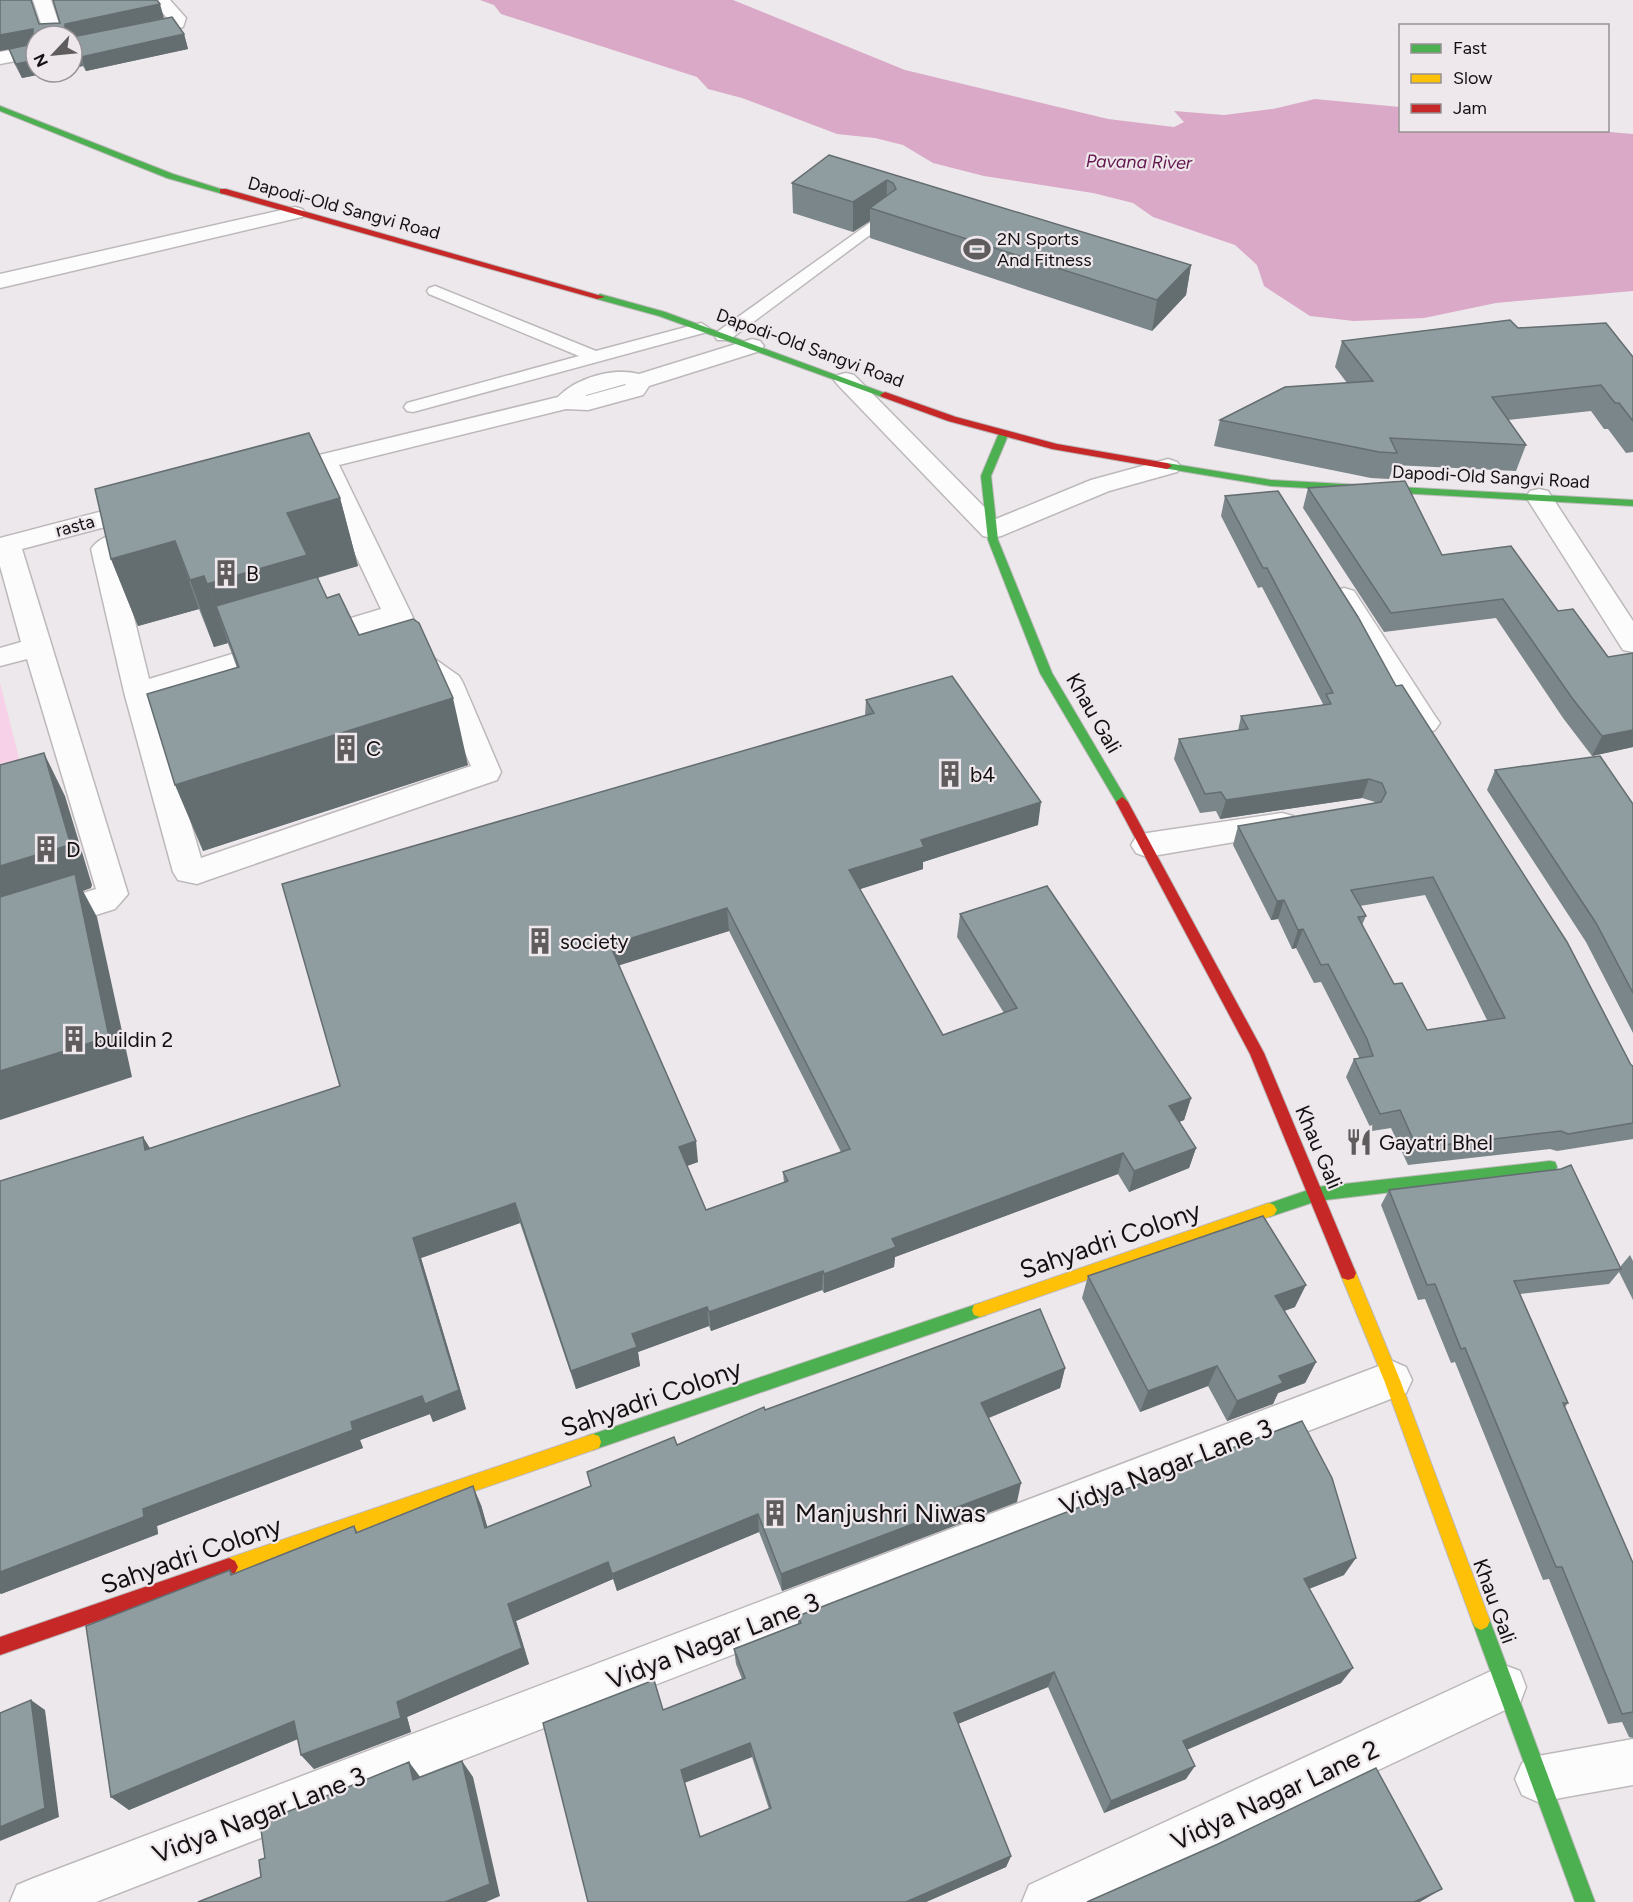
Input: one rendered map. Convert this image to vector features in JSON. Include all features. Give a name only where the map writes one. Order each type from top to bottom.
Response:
[{"type":"street","points":[[42,0],[50,24]]},
{"type":"street","points":[[84,42],[177,23],[177,18],[160,0]]},
{"type":"street","points":[[0,58],[24,53]]},
{"type":"street","name":"Dapodi-Old Sangvi Road","points":[[0,108],[170,176],[295,213],[662,314],[952,419],[1056,447],[1271,483],[1633,502]]},
{"type":"street","points":[[0,281],[295,213]]},
{"type":"street","points":[[396,614],[138,692],[186,870],[197,872],[486,772],[486,767],[449,683],[424,667],[396,614],[313,464],[566,402],[578,390],[624,377],[640,381],[752,346]]},
{"type":"street","points":[[846,380],[992,530],[1101,484],[1134,473],[1168,467]]},
{"type":"street","name":"Khau Gali","points":[[1004,433],[986,476],[993,540],[1046,673],[1148,846],[1257,1053],[1392,1380],[1585,1902]]},
{"type":"street","points":[[1271,483],[1291,513]]},
{"type":"street","points":[[1539,497],[1633,643]]},
{"type":"street","name":"rasta","points":[[4,545],[172,513],[104,549],[138,692]]},
{"type":"street","points":[[0,932],[104,900],[112,894],[63,771],[37,647],[4,545]]},
{"type":"street","points":[[1329,573],[1437,742]]},
{"type":"street","points":[[0,657],[37,647]]},
{"type":"street","points":[[1148,846],[1305,820]]},
{"type":"street","name":"Sahyadri Colony","points":[[0,1646],[1317,1194],[1550,1167]]},
{"type":"street","name":"Vidya Nagar Lane 3","points":[[33,1902],[1392,1380]]},
{"type":"street","name":"Vidya Nagar Lane 2","points":[[1046,1902],[1504,1687]]},
{"type":"street","points":[[1538,1779],[1633,1762]]},
{"type":"lane","points":[[723,336],[885,217]]},
{"type":"lane","points":[[435,291],[595,357]]},
{"type":"lane","points":[[413,407],[701,328]]},
{"type":"shaded area","points":[[0,683],[20,762],[0,768]]},
{"type":"water","name":"Pavana River","points":[[480,0],[733,0],[905,70],[1108,119],[1174,127],[1184,122],[1174,111],[1224,115],[1273,109],[1315,99],[1399,107],[1399,132],[1609,132],[1633,134],[1633,291],[1496,303],[1424,318],[1354,321],[1310,316],[1264,286],[1257,265],[1235,245],[1153,217],[1133,203],[1093,193],[984,176],[933,163],[903,145],[875,138],[837,134],[742,98],[708,89],[697,77],[501,14],[494,5]]},
{"type":"building","points":[[0,0],[31,0],[39,24],[24,24],[24,31],[0,35]]},
{"type":"building","points":[[53,0],[157,0],[160,4],[65,24],[39,24],[60,23]]},
{"type":"building","points":[[172,17],[184,34],[84,56],[84,35]]},
{"type":"building","points":[[24,46],[24,62],[16,64],[9,49]]},
{"type":"building","points":[[829,155],[1191,265],[1157,300],[870,208],[896,189],[893,183],[887,180],[853,202],[792,183]]},
{"type":"building","points":[[1510,320],[1518,328],[1606,323],[1633,357],[1633,421],[1601,385],[1492,397],[1526,445],[1390,438],[1397,453],[1379,452],[1220,420],[1285,387],[1373,381],[1342,341]]},
{"type":"building","points":[[309,433],[340,498],[287,513],[307,555],[207,584],[204,576],[190,580],[175,541],[111,559],[95,489]]},
{"type":"building","points":[[1405,481],[1442,555],[1511,546],[1558,611],[1573,609],[1608,657],[1633,653],[1633,730],[1602,736],[1572,698],[1503,599],[1391,613],[1308,488]]},
{"type":"building","points":[[1278,491],[1358,617],[1396,686],[1402,685],[1567,942],[1633,1066],[1633,1123],[1568,1134],[1561,1131],[1417,1148],[1400,1110],[1380,1114],[1354,1059],[1373,1056],[1367,1039],[1328,964],[1321,965],[1303,929],[1298,930],[1284,900],[1277,901],[1238,826],[1381,802],[1386,793],[1382,783],[1369,779],[1226,800],[1221,792],[1205,794],[1179,739],[1248,729],[1241,716],[1331,704],[1326,694],[1333,693],[1267,568],[1263,568],[1225,496]],"holes":[[[1433,877],[1505,1018],[1427,1030],[1402,983],[1394,984],[1358,917],[1366,916],[1351,890]]]},
{"type":"building","points":[[317,577],[327,598],[339,594],[359,635],[413,619],[419,623],[453,698],[175,785],[147,694],[239,667],[216,606]]},
{"type":"building","points":[[952,676],[1041,802],[921,840],[924,847],[849,870],[943,1035],[1017,1008],[960,914],[1047,886],[1191,1098],[1169,1106],[1196,1148],[1134,1171],[1123,1153],[892,1239],[896,1247],[824,1274],[823,1271],[709,1312],[707,1307],[632,1334],[637,1347],[571,1371],[515,1203],[413,1238],[459,1390],[425,1404],[422,1396],[351,1422],[353,1430],[143,1509],[144,1517],[0,1572],[0,1181],[143,1137],[145,1150],[340,1086],[282,884],[874,713],[866,700]],"holes":[[[727,908],[850,1149],[783,1172],[788,1181],[706,1210],[679,1147],[696,1141],[610,945]]]},
{"type":"building","points":[[44,753],[69,845],[0,866],[0,765]]},
{"type":"building","points":[[1600,756],[1633,804],[1633,993],[1596,923],[1495,770]]},
{"type":"building","points":[[75,874],[109,1037],[0,1071],[0,897]]},
{"type":"building","points":[[1571,1165],[1621,1269],[1514,1281],[1568,1403],[1563,1403],[1633,1563],[1633,1712],[1622,1714],[1562,1567],[1556,1567],[1465,1348],[1461,1349],[1435,1284],[1427,1285],[1389,1190],[1561,1169]]},
{"type":"building","points":[[1263,1216],[1306,1285],[1275,1296],[1316,1362],[1279,1376],[1283,1383],[1237,1401],[1217,1366],[1148,1391],[1088,1276]]},
{"type":"building","points":[[1040,1309],[1065,1368],[981,1403],[1021,1483],[781,1574],[758,1514],[612,1574],[608,1562],[508,1604],[522,1648],[397,1702],[401,1718],[301,1755],[294,1721],[111,1797],[86,1626],[230,1570],[231,1575],[354,1526],[356,1533],[473,1486],[485,1528],[591,1486],[587,1472],[674,1437],[677,1445],[764,1407],[765,1410]]},
{"type":"building","points":[[1302,1421],[1332,1478],[1356,1558],[1304,1579],[1353,1668],[1183,1741],[1195,1766],[1111,1801],[1054,1672],[954,1713],[1011,1856],[906,1902],[588,1902],[543,1723],[654,1680],[663,1710],[745,1678],[734,1649],[801,1623],[798,1616]],"holes":[[[750,1743],[771,1808],[700,1837],[681,1770]]]},
{"type":"building","points":[[31,1700],[45,1808],[0,1827],[0,1713]]},
{"type":"building","points":[[462,1761],[490,1884],[445,1902],[198,1902],[261,1877],[259,1860],[265,1858],[260,1823],[409,1762],[413,1780]]},
{"type":"building","points":[[1376,1768],[1442,1889],[1414,1902],[1087,1902],[1218,1844]]},
{"type":"traffic: fast","points":[[0,108],[170,176],[223,191]]},
{"type":"traffic: fast","points":[[600,297],[662,314],[885,395]]},
{"type":"traffic: fast","points":[[1004,433],[986,476],[993,540],[1046,673],[1122,802]]},
{"type":"traffic: fast","points":[[1167,466],[1271,483],[1633,503]]},
{"type":"traffic: fast","points":[[1269,1210],[1317,1194],[1550,1167]]},
{"type":"traffic: fast","points":[[593,1442],[980,1310]]},
{"type":"traffic: fast","points":[[1481,1621],[1585,1902]]},
{"type":"traffic: slow","points":[[980,1310],[1269,1210]]},
{"type":"traffic: slow","points":[[1348,1273],[1392,1380],[1481,1621]]},
{"type":"traffic: slow","points":[[229,1567],[593,1442]]},
{"type":"traffic: jam","points":[[223,191],[600,297]]},
{"type":"traffic: jam","points":[[885,395],[952,419],[1056,447],[1167,466]]},
{"type":"traffic: jam","points":[[1122,802],[1257,1053],[1348,1273]]},
{"type":"traffic: jam","points":[[0,1646],[229,1567]]},
{"type":"place","name":"2N Sports And Fitness","points":[[977,249]]},
{"type":"place","name":"B","points":[[226,573]]},
{"type":"place","name":"C","points":[[346,748]]},
{"type":"place","name":"b4","points":[[950,774]]},
{"type":"place","name":"D","points":[[46,849]]},
{"type":"place","name":"society","points":[[540,941]]},
{"type":"place","name":"buildin 2","points":[[74,1039]]},
{"type":"place","name":"Gayatri Bhel","points":[[1359,1142]]},
{"type":"place","name":"Manjushri Niwas","points":[[775,1513]]}]
